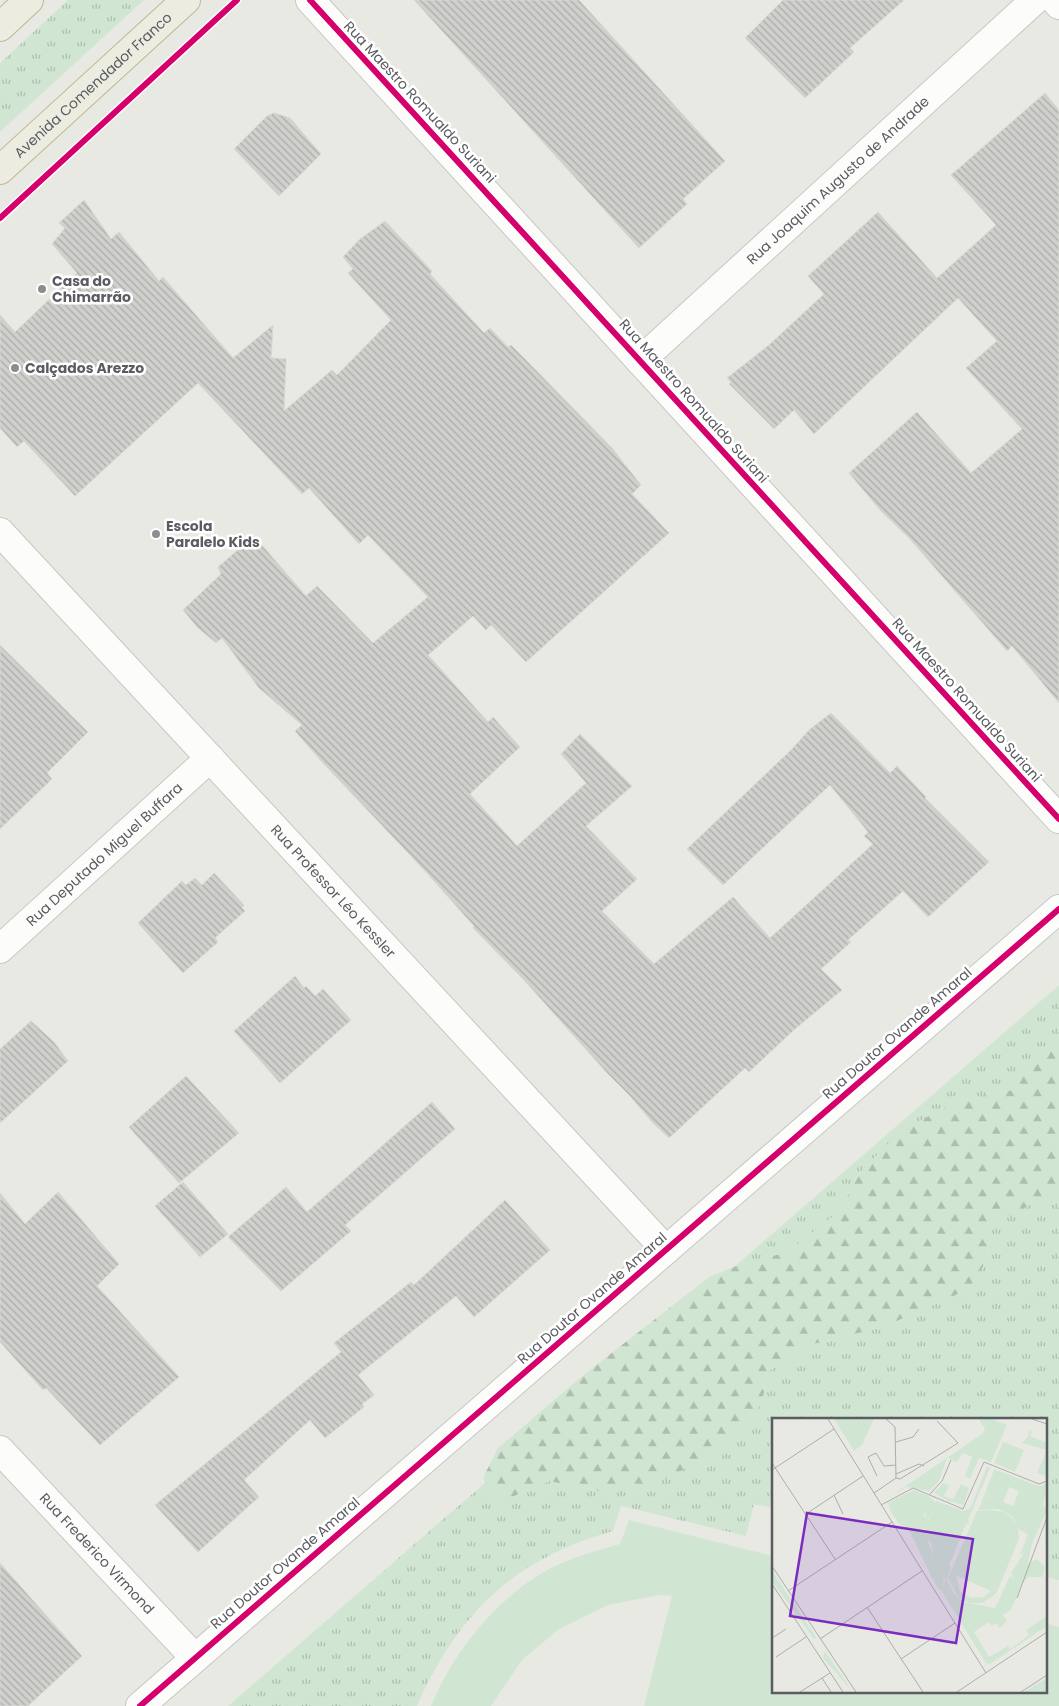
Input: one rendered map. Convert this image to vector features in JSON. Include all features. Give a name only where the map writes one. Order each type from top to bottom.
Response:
[{"type":"highway","points":[[0,26],[29,0]]},
{"type":"highway","name":"Avenida Comendador Franco","points":[[0,170],[186,0]]},
{"type":"street","name":"Rua Maestro Romualdo Suriani","points":[[310,0],[1059,819]]},
{"type":"street","name":"Rua Joaquim Augusto de Andrade","points":[[640,361],[1035,0]]},
{"type":"street","points":[[1054,0],[1059,5]]},
{"type":"street","name":"Rua Professor Léo Kessler","points":[[0,532],[666,1250]]},
{"type":"street","name":"Rua Deputado Miguel Buffara","points":[[0,949],[210,758]]},
{"type":"street","name":"Rua Doutor Ovande Amaral","points":[[140,1706],[1059,909]]},
{"type":"street","name":"Rua Frederico Virmond","points":[[0,1450],[195,1658]]},
{"type":"green space","points":[[68,0],[144,0],[0,132],[0,63]]},
{"type":"green space","points":[[1059,985],[1059,1046],[1035,1056],[1026,1066],[1014,1090],[961,1100],[860,1172],[839,1212],[786,1253],[734,1267]]},
{"type":"green space","points":[[1059,1046],[1059,1201],[1030,1205],[992,1224],[987,1260],[969,1289],[883,1327],[813,1344],[767,1372],[762,1404],[717,1453],[658,1482],[609,1493],[549,1481],[512,1497],[494,1497],[483,1478],[498,1448],[586,1373],[709,1277],[749,1261],[786,1253],[839,1212],[860,1172],[903,1129],[961,1100],[1013,1090],[1025,1066],[1034,1056]]},
{"type":"green space","points":[[1059,1201],[1059,1580],[1046,1577],[1046,1418],[772,1418],[772,1508],[754,1504],[746,1536],[621,1506],[613,1531],[546,1557],[518,1574],[493,1594],[471,1617],[451,1643],[433,1673],[417,1706],[228,1706],[486,1482],[494,1497],[512,1497],[549,1481],[609,1493],[762,1404],[767,1372],[813,1344],[883,1327],[969,1289],[987,1260],[992,1224],[1030,1205]]},
{"type":"green space","points":[[629,1520],[772,1556],[772,1694],[1046,1694],[1046,1623],[1059,1627],[1059,1706],[644,1706],[672,1596],[659,1595],[608,1605],[559,1629],[522,1660],[491,1706],[431,1706],[441,1685],[466,1644],[497,1608],[515,1592],[555,1566],[579,1556],[620,1544]]},
{"type":"building","points":[[414,0],[579,0],[725,161],[683,199],[687,204],[639,248]]},
{"type":"building","points":[[783,0],[904,0],[850,48],[854,52],[805,98],[745,38]]},
{"type":"building","points":[[1045,93],[1059,110],[1059,703],[1012,646],[1007,651],[910,539],[880,510],[849,473],[917,412],[971,473],[1022,429],[966,368],[997,341],[958,298],[814,434],[794,410],[774,429],[729,384],[731,382],[727,378],[769,345],[824,294],[808,276],[878,212],[937,278],[996,225],[951,175]]},
{"type":"building","points":[[274,113],[290,118],[321,154],[279,196],[234,149],[267,116]]},
{"type":"building","points":[[84,200],[111,239],[119,232],[159,281],[163,277],[233,358],[273,325],[271,358],[286,359],[284,411],[332,370],[337,375],[391,320],[348,273],[353,269],[343,257],[360,239],[385,221],[432,271],[430,274],[484,333],[490,328],[508,347],[511,345],[612,448],[641,485],[632,494],[669,533],[526,662],[491,625],[486,630],[473,616],[428,655],[488,722],[493,717],[520,747],[470,794],[517,846],[586,783],[561,754],[580,734],[632,786],[586,826],[637,879],[602,911],[654,964],[733,897],[770,938],[873,844],[864,836],[868,832],[830,785],[723,885],[687,849],[792,749],[809,730],[831,713],[890,773],[897,766],[925,798],[989,862],[928,917],[903,891],[848,940],[851,942],[821,969],[842,990],[795,1029],[749,1072],[745,1068],[669,1138],[607,1073],[523,979],[473,928],[474,926],[426,872],[323,763],[295,731],[302,725],[259,688],[222,638],[216,643],[197,627],[183,610],[221,574],[218,567],[254,536],[306,596],[317,586],[373,643],[428,597],[368,535],[359,544],[309,488],[302,494],[198,383],[75,496],[24,441],[17,447],[0,428],[0,315],[15,332],[77,273],[52,244],[65,228],[59,223]]},
{"type":"building","points":[[0,645],[88,732],[47,773],[52,779],[0,829]]},
{"type":"building","points":[[214,873],[244,905],[242,908],[245,911],[215,938],[218,942],[183,973],[138,923],[182,881],[186,885],[195,878],[202,885]]},
{"type":"building","points":[[295,976],[304,988],[306,986],[315,996],[323,989],[351,1020],[280,1083],[234,1031]]},
{"type":"building","points":[[31,1021],[54,1042],[68,1061],[0,1123],[0,1049]]},
{"type":"building","points":[[186,1076],[239,1133],[179,1183],[129,1127]]},
{"type":"building","points":[[432,1102],[455,1129],[345,1225],[351,1231],[281,1291],[228,1237],[286,1187],[307,1212]]},
{"type":"building","points":[[183,1182],[228,1234],[200,1257],[155,1206]]},
{"type":"building","points":[[58,1192],[119,1264],[97,1286],[179,1377],[100,1445],[46,1388],[43,1390],[0,1342],[0,1193],[25,1224]]},
{"type":"building","points":[[505,1200],[550,1250],[474,1317],[456,1296],[358,1375],[374,1395],[362,1404],[364,1407],[325,1438],[310,1420],[244,1480],[259,1497],[198,1552],[155,1505],[341,1352],[334,1343],[411,1282],[414,1285]]},
{"type":"building","points":[[0,1563],[82,1656],[28,1706],[0,1706]]},
{"type":"cycle path","points":[[0,218],[237,0]]},
{"type":"cycle path","points":[[310,0],[1059,819]]},
{"type":"cycle path","points":[[140,1706],[1059,909]]},
{"type":"place","name":"Casa do Chimarrão","points":[[42,289]]},
{"type":"place","name":"Calçados Arezzo","points":[[15,368]]},
{"type":"place","name":"Escola Paralelo Kids","points":[[156,534]]}]
